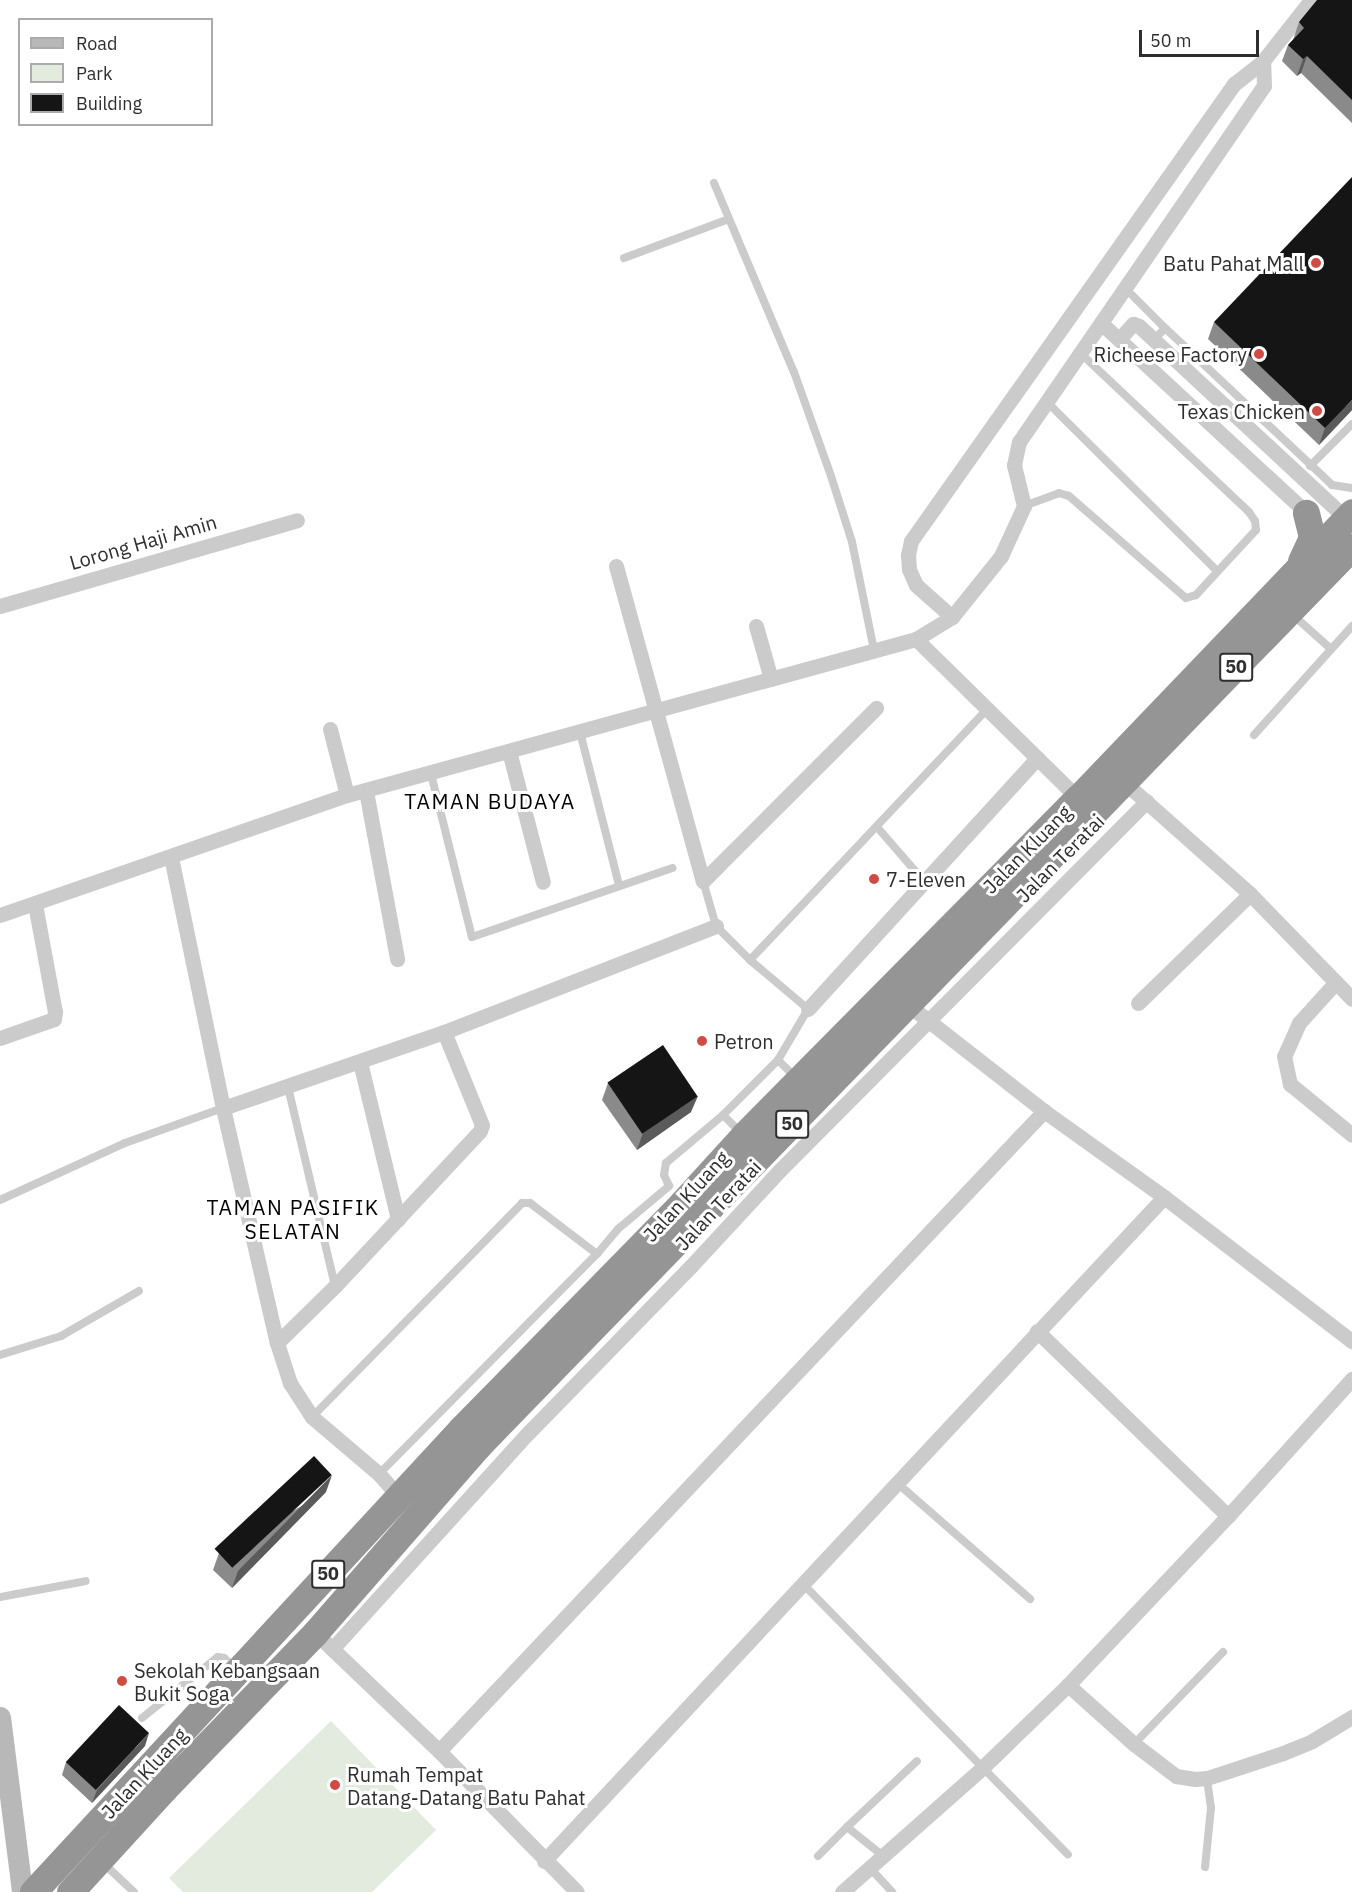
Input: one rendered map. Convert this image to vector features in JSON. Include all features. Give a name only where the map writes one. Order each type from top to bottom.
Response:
[{"type":"highway","points":[[1292,575],[1308,551],[1312,537],[1306,513]]},
{"type":"highway","name":"Jalan Kluang","points":[[33,1892],[672,1203],[744,1135],[1078,798],[1292,575],[1347,531]]},
{"type":"highway","name":"Jalan Kluang","points":[[70,1892],[99,1860],[323,1641],[478,1446],[683,1259],[907,1004],[1289,612],[1347,531]]},
{"type":"highway","points":[[258,1651],[289,1632],[302,1630],[323,1641]]},
{"type":"street","points":[[952,617],[916,585],[908,555],[911,541],[1234,84],[1263,61],[1311,0]]},
{"type":"street","points":[[0,915],[347,795],[431,774],[916,639],[952,617],[1001,556],[1024,506],[1014,465],[1019,442],[1264,86],[1263,61]]},
{"type":"street","points":[[1101,323],[1306,513],[1347,531]]},
{"type":"street","points":[[1119,339],[1135,323],[1347,531]]},
{"type":"street","name":"Lorong Haji Amin","points":[[0,606],[297,520]]},
{"type":"street","points":[[616,566],[703,881],[876,708]]},
{"type":"street","points":[[756,626],[771,679]]},
{"type":"street","points":[[916,639],[1078,798]]},
{"type":"street","points":[[330,729],[347,795]]},
{"type":"street","points":[[509,751],[543,882]]},
{"type":"street","points":[[808,1009],[1037,758]]},
{"type":"street","points":[[1124,782],[1250,894],[1352,999]]},
{"type":"street","points":[[366,791],[397,959]]},
{"type":"street","name":"Jalan Teratai","points":[[683,1259],[780,1170],[1147,801]]},
{"type":"street","points":[[171,857],[223,1108],[277,1343],[290,1383],[312,1417],[379,1474],[398,1496]]},
{"type":"street","points":[[1138,1003],[1250,894]]},
{"type":"street","points":[[0,1038],[54,1019],[55,1012],[35,904]]},
{"type":"street","points":[[223,1108],[444,1032],[716,926]]},
{"type":"street","points":[[1336,982],[1299,1023],[1284,1056],[1290,1084],[1352,1136]]},
{"type":"street","points":[[907,1004],[1044,1111],[1164,1197],[1352,1341]]},
{"type":"street","points":[[277,1343],[399,1219],[475,1137],[482,1125],[444,1032]]},
{"type":"street","points":[[360,1062],[399,1219]]},
{"type":"street","points":[[439,1751],[1044,1111]]},
{"type":"street","points":[[544,1861],[1164,1197]]},
{"type":"street","points":[[1037,1331],[1228,1516]]},
{"type":"street","points":[[842,1892],[982,1768],[1068,1685],[1228,1516],[1352,1379]]},
{"type":"street","points":[[323,1641],[439,1751],[544,1861],[577,1892]]},
{"type":"street","points":[[1068,1685],[1134,1744],[1176,1776],[1207,1778],[1312,1742],[1352,1717]]},
{"type":"street","points":[[0,1717],[22,1892]]},
{"type":"lane","points":[[714,183],[794,372],[831,476],[852,542],[874,650]]},
{"type":"lane","points":[[624,258],[729,219]]},
{"type":"lane","points":[[1125,288],[1310,466],[1332,485],[1352,488]]},
{"type":"lane","points":[[1154,340],[1166,328]]},
{"type":"lane","points":[[1024,506],[1059,493],[1070,496],[1186,598],[1196,595],[1256,530],[1255,521],[1080,353]]},
{"type":"lane","points":[[1046,401],[1217,571]]},
{"type":"lane","points":[[1310,466],[1352,424]]},
{"type":"lane","points":[[1289,612],[1331,649]]},
{"type":"lane","points":[[1254,735],[1352,626]]},
{"type":"lane","points":[[750,960],[987,709]]},
{"type":"lane","points":[[580,732],[619,885]]},
{"type":"lane","points":[[431,774],[469,933],[472,937],[672,868]]},
{"type":"lane","points":[[877,827],[924,881]]},
{"type":"lane","points":[[672,1203],[664,1175],[666,1163],[723,1115],[778,1060],[808,1009],[750,960],[716,926],[703,881]]},
{"type":"lane","points":[[778,1060],[798,1080]]},
{"type":"lane","points":[[288,1087],[335,1286]]},
{"type":"lane","points":[[0,1200],[125,1143],[223,1108]]},
{"type":"lane","points":[[723,1115],[744,1135]]},
{"type":"lane","points":[[312,1417],[522,1203],[530,1203],[597,1254]]},
{"type":"lane","points":[[638,1212],[654,1214],[672,1203]]},
{"type":"lane","points":[[379,1474],[597,1254],[618,1228],[638,1212],[672,1203]]},
{"type":"lane","points":[[0,1355],[61,1336],[139,1291]]},
{"type":"lane","points":[[896,1482],[1030,1599]]},
{"type":"lane","points":[[0,1597],[86,1581]]},
{"type":"lane","points":[[802,1583],[1068,1855]]},
{"type":"lane","points":[[1134,1744],[1222,1652]]},
{"type":"lane","points":[[142,1718],[218,1657],[224,1658],[239,1671]]},
{"type":"lane","points":[[818,1856],[917,1761]]},
{"type":"lane","points":[[1205,1867],[1211,1808],[1207,1778]]},
{"type":"lane","points":[[848,1827],[882,1855]]},
{"type":"lane","points":[[99,1860],[134,1892]]},
{"type":"lane","points":[[870,1868],[892,1892]]},
{"type":"green space","points":[[331,1721],[436,1830],[372,1892],[183,1892],[169,1878]]},
{"type":"building","points":[[1317,0],[1352,0],[1352,100],[1307,56],[1303,59],[1288,45],[1304,28],[1299,22]]},
{"type":"building","name":"Batu Pahat Mall","points":[[1352,177],[1352,400],[1325,428],[1214,322]]},
{"type":"building","points":[[663,1045],[698,1096],[642,1134],[607,1082]]},
{"type":"building","points":[[314,1456],[332,1475],[232,1568],[215,1549]]},
{"type":"building","points":[[119,1705],[149,1733],[96,1790],[66,1762]]},
{"type":"place","name":"Batu Pahat Mall","points":[[1316,263]]},
{"type":"place","name":"Richeese Factory","points":[[1259,354]]},
{"type":"place","name":"Texas Chicken","points":[[1317,411]]},
{"type":"place","name":"7-Eleven","points":[[874,879]]},
{"type":"place","name":"Petron","points":[[702,1041]]},
{"type":"place","name":"Sekolah Kebangsaan Bukit Soga","points":[[122,1681]]},
{"type":"place","name":"Rumah Tempat Datang-Datang Batu Pahat","points":[[335,1785]]},
{"type":"district","name":"TAMAN BUDAYA","points":[[490,801]]},
{"type":"district","name":"TAMAN PASIFIK SELATAN","points":[[293,1219]]}]
